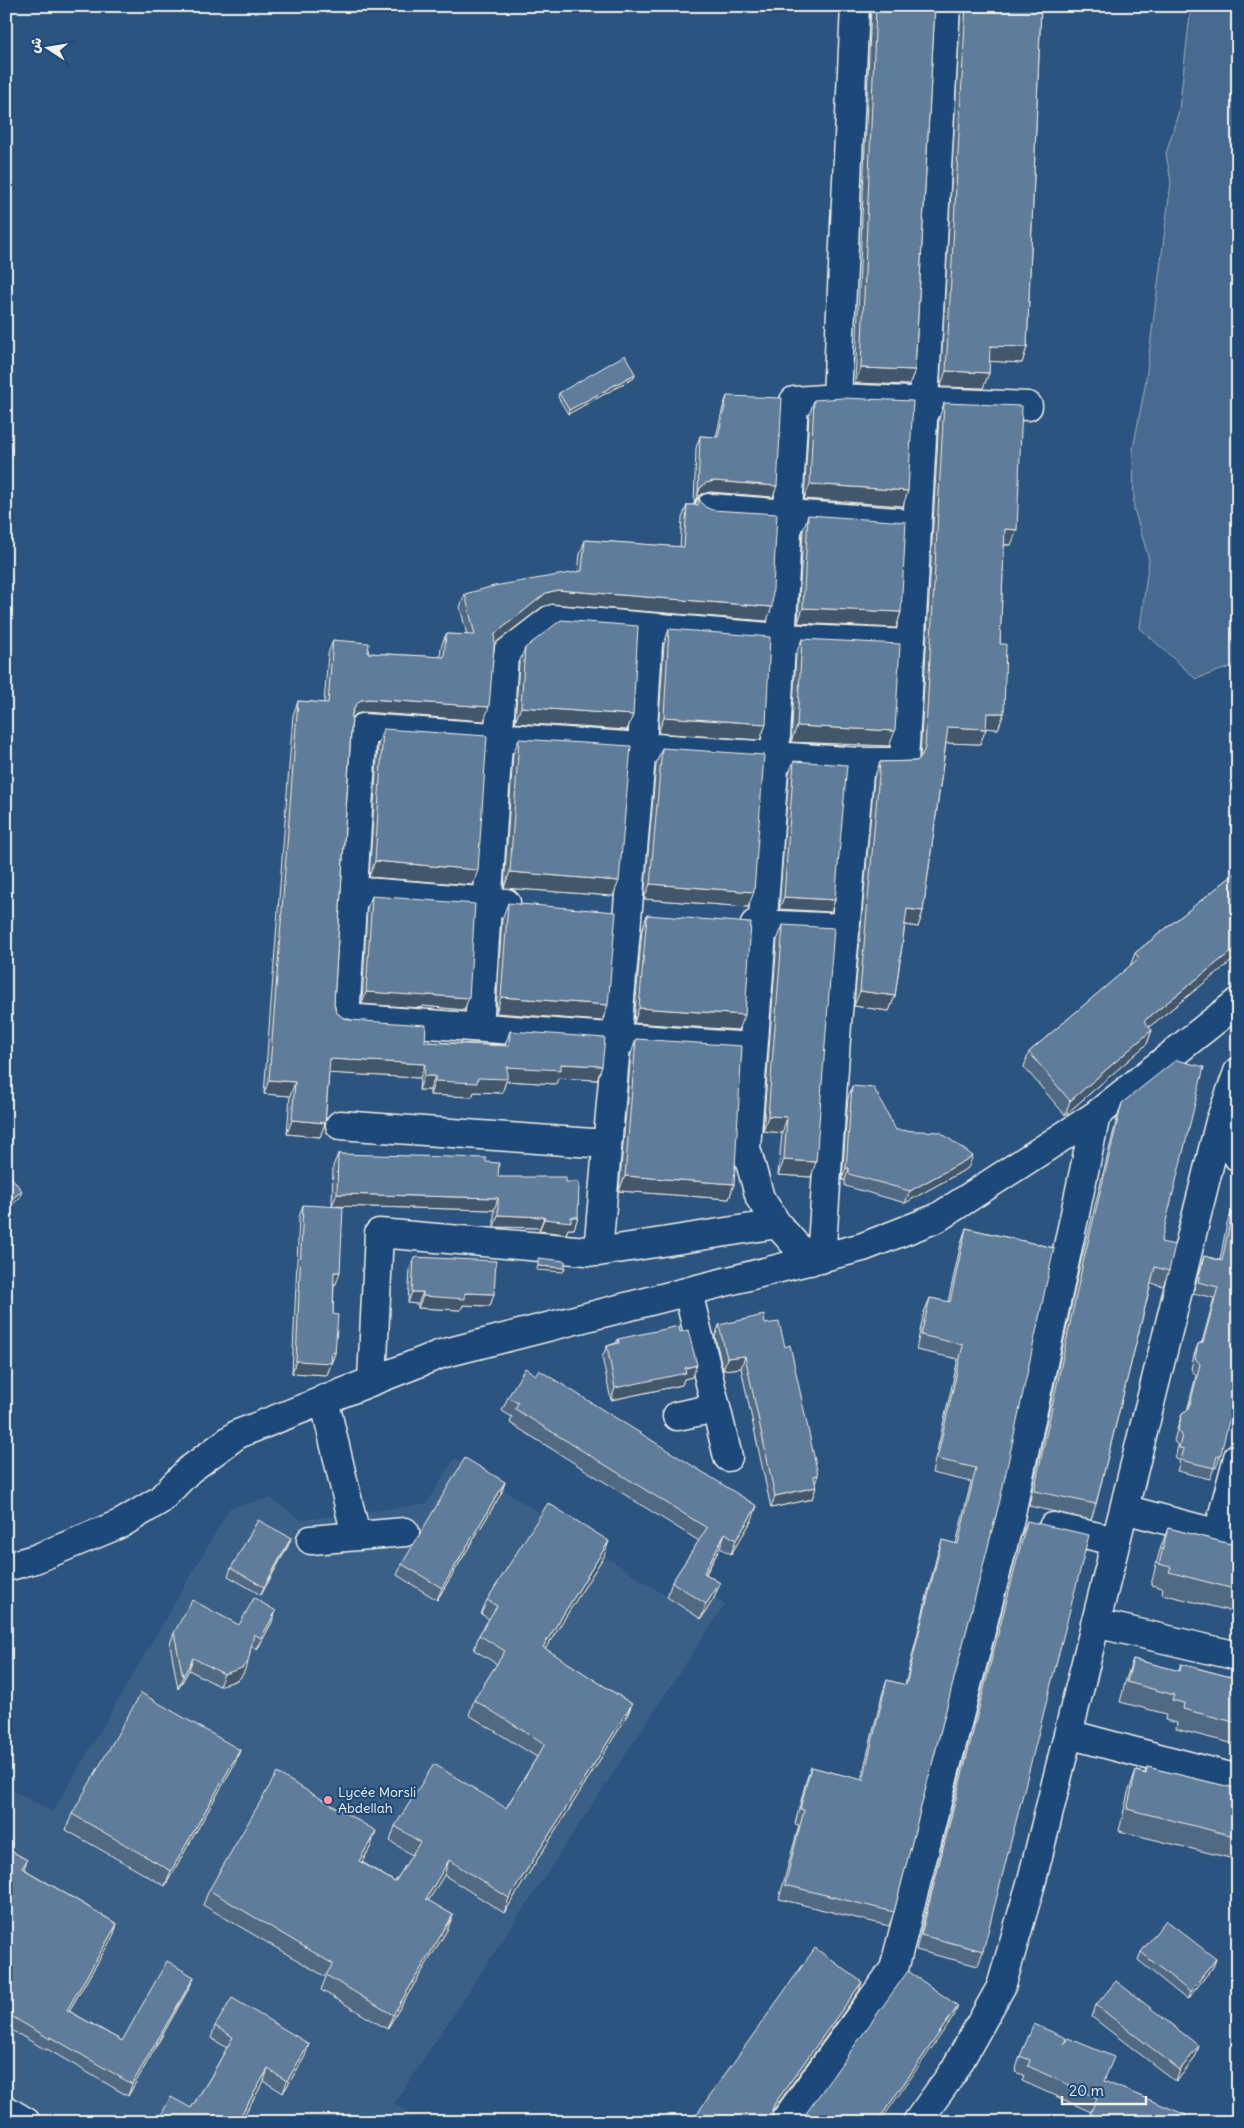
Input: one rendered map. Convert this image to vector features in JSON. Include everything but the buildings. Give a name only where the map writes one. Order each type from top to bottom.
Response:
[{"type":"street","points":[[837,398],[855,6]]},
{"type":"street","points":[[752,1047],[345,1018],[363,728],[860,762],[904,762],[946,6]]},
{"type":"street","points":[[816,1260],[777,1224],[760,1198],[746,1148],[775,756],[794,401],[837,398],[1028,406]]},
{"type":"street","points":[[709,508],[917,524]]},
{"type":"street","points":[[479,1027],[504,655],[551,619],[781,638],[911,644]]},
{"type":"street","points":[[598,1252],[642,746],[649,627]]},
{"type":"street","points":[[816,1260],[860,762]]},
{"type":"street","points":[[353,891],[535,906]]},
{"type":"street","points":[[600,911],[657,916]]},
{"type":"street","points":[[734,922],[846,928]]},
{"type":"street","points":[[6,1567],[35,1559],[122,1523],[160,1500],[189,1470],[238,1434],[441,1354],[816,1260],[863,1247],[938,1218],[1096,1115],[1238,1002]]},
{"type":"street","points":[[917,2122],[954,2071],[1001,1987],[1032,1880],[1220,1121],[1237,1079]]},
{"type":"street","points":[[784,2122],[894,1969],[1010,1518],[1096,1115]]},
{"type":"street","points":[[1220,1121],[1238,1157]]},
{"type":"street","points":[[340,1125],[606,1144]]},
{"type":"street","points":[[372,1380],[379,1233],[598,1252],[777,1224]]},
{"type":"street","points":[[688,1292],[728,1457]]},
{"type":"street","points":[[324,1399],[356,1536]]},
{"type":"street","points":[[677,1416],[716,1408]]},
{"type":"street","points":[[1124,1509],[1228,1536],[1238,1457]]},
{"type":"street","points":[[1010,1518],[1116,1540]]},
{"type":"street","points":[[311,1540],[404,1532]]},
{"type":"street","points":[[1096,1623],[1238,1656]]},
{"type":"street","points":[[1068,1734],[1238,1779]]},
{"type":"street","points":[[6,2110],[26,2122]]},
{"type":"shaded area","points":[[1191,6],[1238,6],[1238,430],[1234,440],[1238,459],[1238,664],[1196,679],[1140,628],[1149,559],[1134,509],[1133,449],[1145,386],[1171,182],[1166,154],[1179,110]]},
{"type":"shaded area","name":"Lycée Morsli Abdellah","points":[[455,1458],[666,1596],[680,1575],[725,1604],[394,2104],[421,2122],[48,2122],[6,2097],[6,1787],[53,1812],[230,1508],[270,1498],[301,1520],[426,1504]]},
{"type":"place","name":"Lycée Morsli Abdellah","points":[[328,1800]]}]
